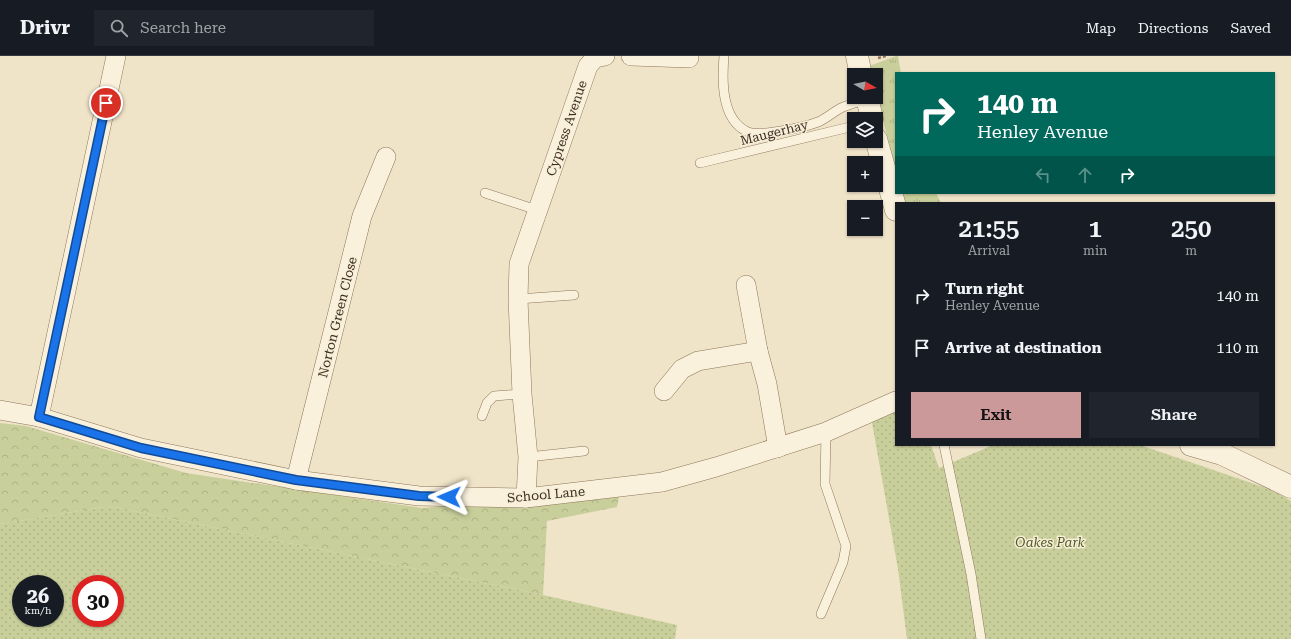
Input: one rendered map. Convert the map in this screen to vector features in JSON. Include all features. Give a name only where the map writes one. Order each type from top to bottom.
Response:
[{"type":"street","points":[[39,417],[116,56]]},
{"type":"street","name":"Cypress Avenue","points":[[526,498],[528,457],[522,394],[518,299],[519,264],[588,66],[596,58],[605,56]]},
{"type":"street","points":[[631,56],[689,58]]},
{"type":"street","points":[[857,56],[860,68]]},
{"type":"street","points":[[879,148],[895,206]]},
{"type":"street","name":"Norton Green Close","points":[[296,480],[362,216],[386,157]]},
{"type":"street","points":[[746,285],[758,351],[767,384],[778,448]]},
{"type":"street","points":[[664,391],[682,369],[698,361],[758,351]]},
{"type":"street","name":"School Lane","points":[[0,410],[39,417],[141,448],[296,480],[419,496],[526,498],[662,482],[716,467],[826,432],[895,402]]},
{"type":"street","points":[[1194,446],[1222,454],[1291,487]]},
{"type":"lane","points":[[724,56],[722,79],[727,106],[734,121],[747,132],[766,133],[789,130],[819,122],[842,108],[869,105]]},
{"type":"lane","name":"Maugerhay","points":[[700,163],[847,128]]},
{"type":"lane","points":[[485,193],[538,210]]},
{"type":"lane","points":[[518,299],[574,295]]},
{"type":"lane","points":[[482,416],[487,403],[494,396],[522,394]]},
{"type":"lane","points":[[821,614],[843,562],[846,546],[825,484],[826,432]]},
{"type":"lane","points":[[944,446],[971,574],[981,639]]},
{"type":"lane","points":[[528,457],[584,451]]},
{"type":"green space","points":[[898,56],[901,72],[895,72],[895,167],[883,120],[883,112],[881,112],[879,104],[883,104],[883,68],[870,68],[869,66]]},
{"type":"green space","points":[[902,194],[936,194],[940,202],[904,202]]},
{"type":"green space","name":"Oakes Park","points":[[895,408],[895,446],[931,446],[939,468],[991,446],[1143,446],[1275,491],[1291,501],[1291,639],[907,639],[898,569],[871,417]]},
{"type":"green space","points":[[0,423],[26,426],[186,473],[422,508],[620,491],[617,507],[547,521],[543,595],[109,506],[0,524]]},
{"type":"green space","points":[[109,506],[543,595],[677,625],[675,639],[0,639],[0,524]]},
{"type":"route","points":[[106,103],[39,417],[141,448],[296,480],[419,496],[449,497]]}]
